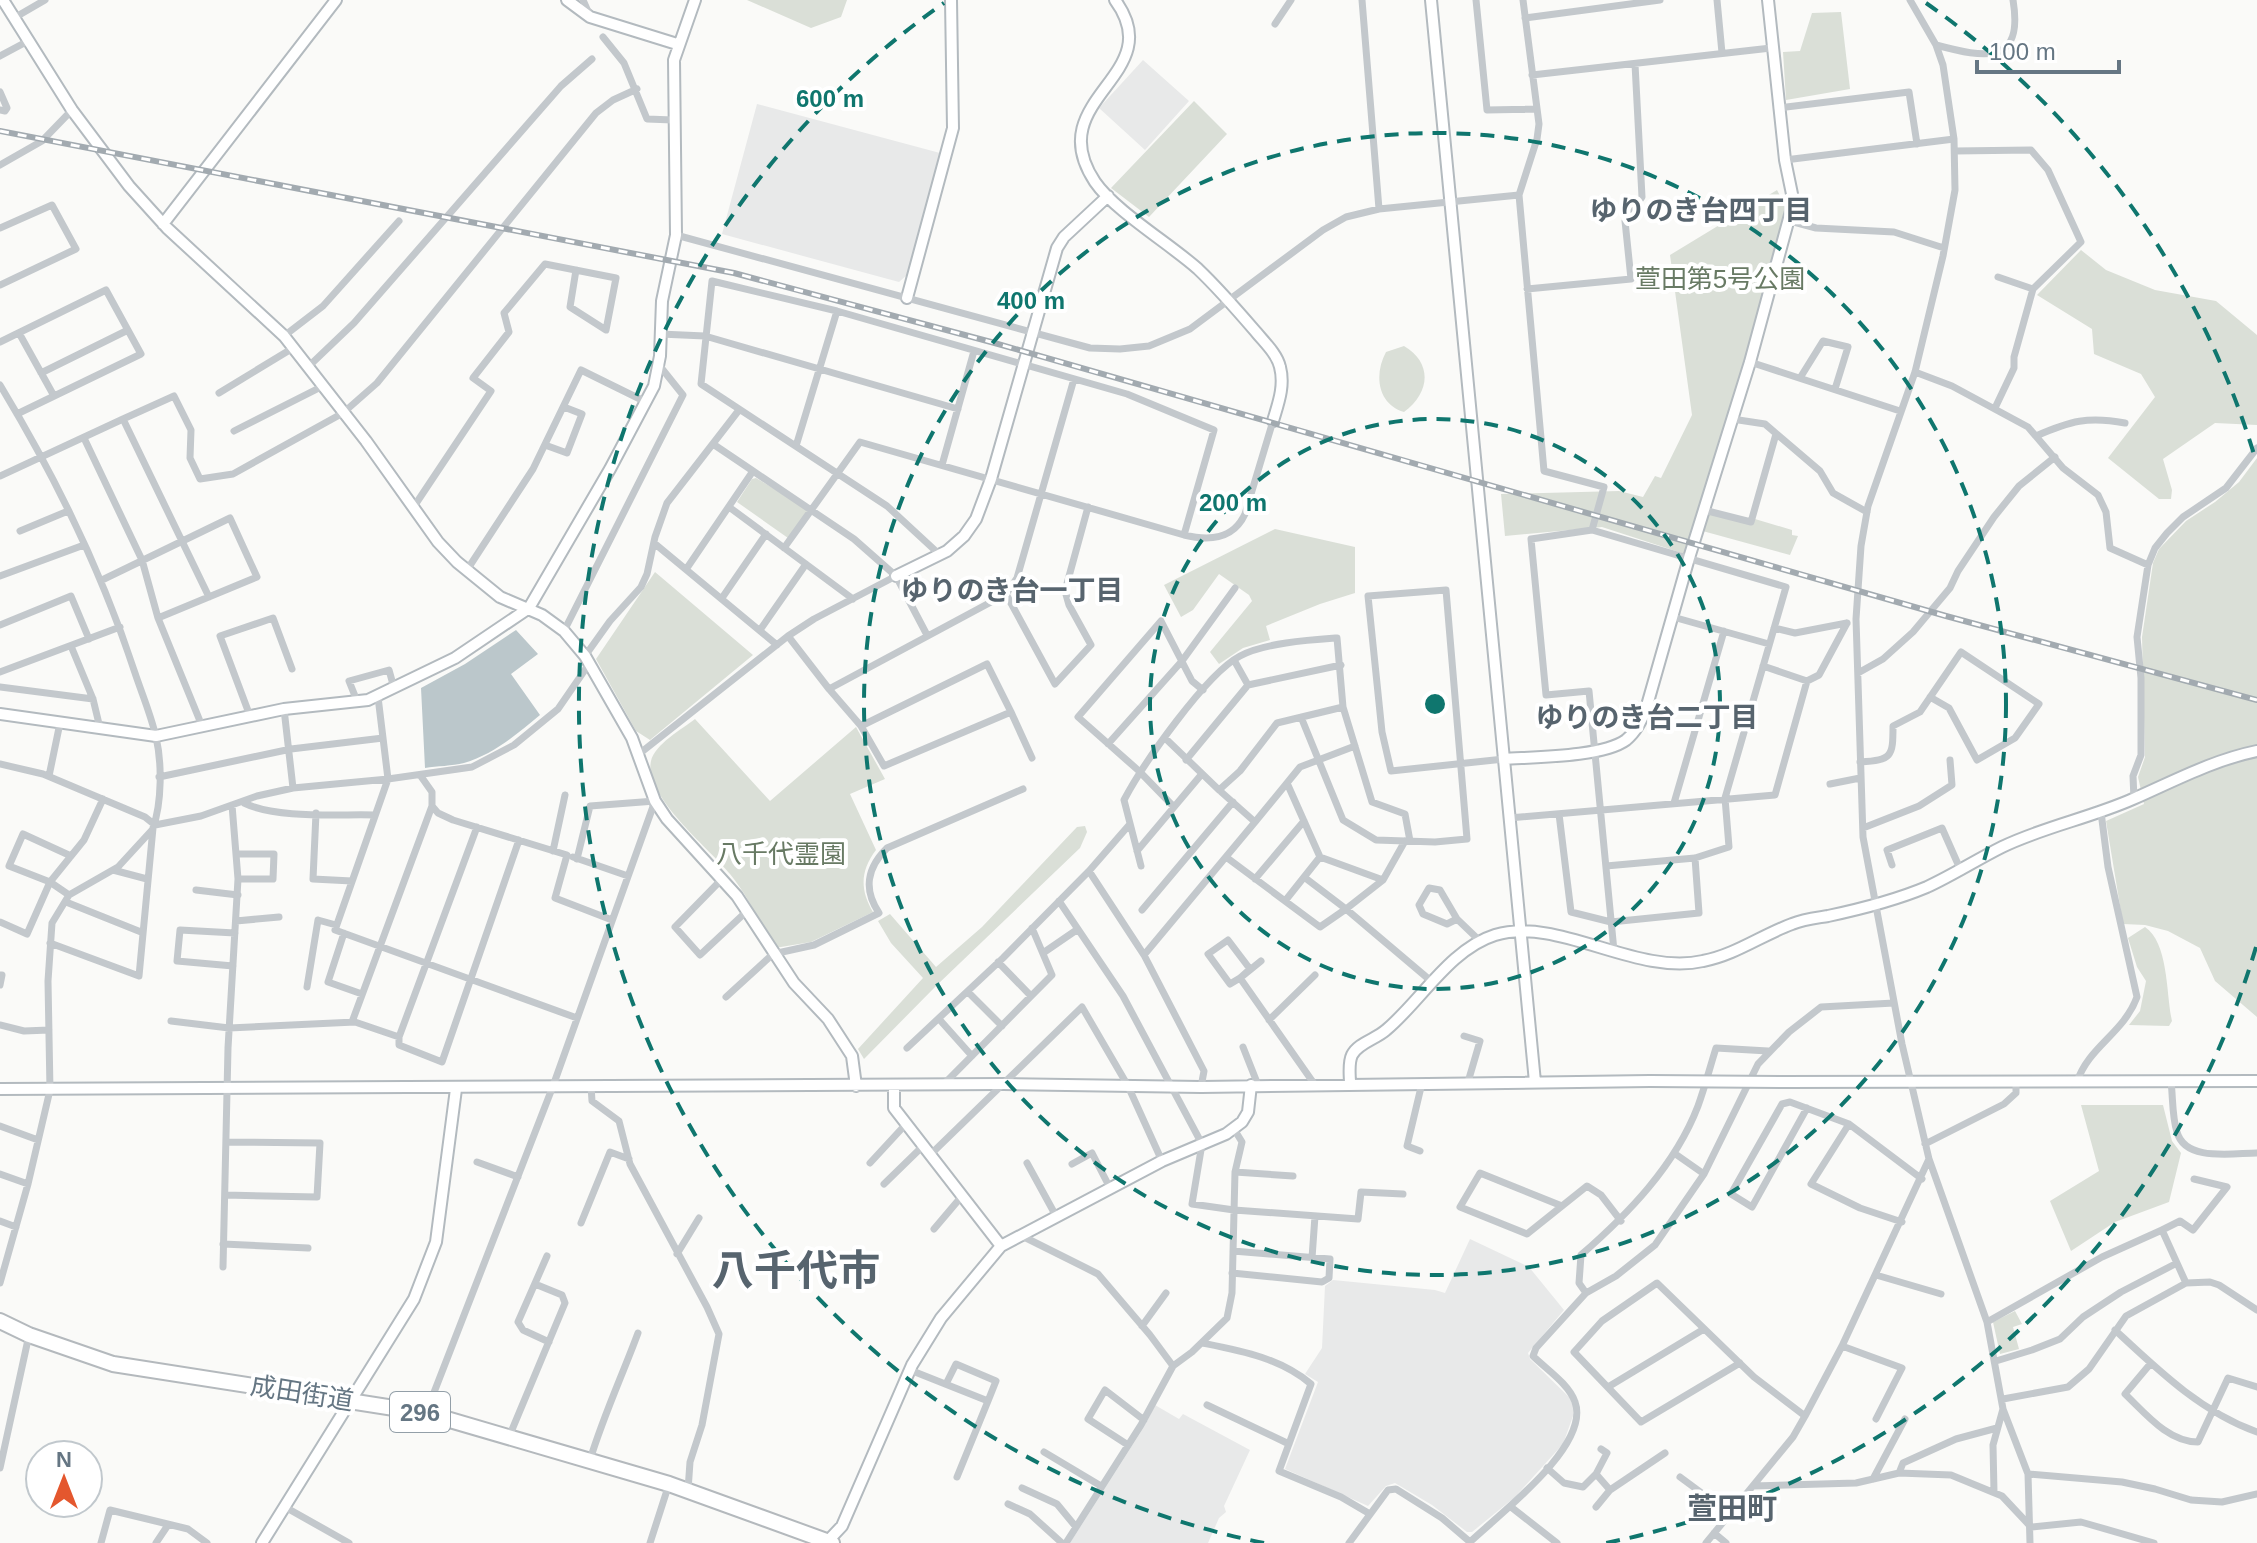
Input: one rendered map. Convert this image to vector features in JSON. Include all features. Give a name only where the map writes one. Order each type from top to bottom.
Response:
[{"type":"highway","name":"成田街道","points":[[0,1321],[96,1359],[132,1368],[426,1413],[688,1490],[828,1542]]},
{"type":"street","points":[[3,0],[8,15],[115,168],[163,224],[284,336],[438,542],[500,597],[529,608],[564,631],[587,660],[639,754],[655,801],[747,911],[794,983],[828,1019],[852,1056],[856,1086]]},
{"type":"street","points":[[8,15],[45,0]]},
{"type":"street","points":[[163,224],[336,0]]},
{"type":"street","points":[[567,0],[590,17],[677,44]]},
{"type":"street","points":[[583,0],[590,17]]},
{"type":"street","points":[[0,714],[156,736],[284,709],[378,697],[455,658],[529,608],[654,386],[659,365],[662,301],[676,235],[674,60],[677,44],[695,0]]},
{"type":"street","points":[[907,298],[953,128],[951,0]]},
{"type":"street","points":[[784,548],[860,442],[1206,540],[1231,532],[1242,521],[1282,390],[1281,371],[1277,358],[1199,270],[1108,196],[1087,168],[1081,138],[1086,115],[1128,54],[1128,24],[1115,0]]},
{"type":"street","points":[[1275,24],[1291,0]]},
{"type":"street","points":[[1362,0],[1379,209]]},
{"type":"street","points":[[1431,0],[1535,1082]]},
{"type":"street","points":[[1476,0],[1487,110],[1537,109]]},
{"type":"street","points":[[1523,0],[1537,109],[1537,139],[1519,195],[1544,471],[1604,487],[1592,530]]},
{"type":"street","points":[[1525,18],[1660,0]]},
{"type":"street","points":[[1717,0],[1722,53]]},
{"type":"street","points":[[1301,717],[1343,820],[1376,840],[1467,839],[1461,764],[1446,590],[1368,596],[1382,732],[1391,771],[1461,764],[1504,759],[1605,750],[1626,740],[1640,722],[1790,221],[1792,194],[1778,108],[1768,0]]},
{"type":"street","points":[[1910,0],[1936,45],[1943,65],[1954,139],[1955,190],[1915,372],[1867,512],[1861,546],[1856,619],[1860,778],[1863,828],[1875,903],[1925,1144],[1987,1322],[1996,1361],[2003,1409],[1993,1445],[1994,1492]]},
{"type":"street","points":[[1936,45],[1991,54],[2008,47],[2015,37],[2013,0]]},
{"type":"street","points":[[603,37],[624,63],[647,119],[673,120]]},
{"type":"street","points":[[0,56],[28,41]]},
{"type":"street","points":[[1532,75],[1771,48]]},
{"type":"street","points":[[308,367],[354,323],[561,86],[592,59]]},
{"type":"street","points":[[1527,289],[1631,279],[1625,221],[1642,197],[1635,64]]},
{"type":"street","points":[[0,476],[174,396],[191,430],[190,458],[200,479],[233,474],[343,413],[377,383],[596,113],[613,100],[637,89]]},
{"type":"street","points":[[0,92],[7,108],[0,110]]},
{"type":"street","points":[[1778,108],[1909,92],[1917,144]]},
{"type":"street","points":[[0,165],[42,141],[72,110]]},
{"type":"street","points":[[1785,160],[1954,139]]},
{"type":"street","points":[[1955,151],[2031,150],[2048,170],[2081,242],[2033,289],[2014,357],[2014,368],[1995,408]]},
{"type":"street","points":[[676,235],[1090,348],[1120,349],[1149,346],[1190,329],[1323,230],[1346,217],[1379,209],[1519,195]]},
{"type":"street","points":[[639,754],[788,636],[947,551],[971,529],[991,479],[1057,248],[1064,237],[1108,196]]},
{"type":"street","points":[[0,228],[52,205],[76,249],[0,285]]},
{"type":"street","points":[[284,336],[323,306],[399,221]]},
{"type":"street","points":[[1790,221],[1816,228],[1894,232],[1944,248]]},
{"type":"street","points":[[413,508],[491,391],[473,378],[509,332],[504,313],[545,264],[576,270],[616,278],[606,330],[570,307],[576,270]]},
{"type":"street","points":[[1998,277],[2033,289]]},
{"type":"street","points":[[939,554],[887,506],[701,384],[712,281],[837,311],[1127,394],[1214,430],[1184,535]]},
{"type":"street","points":[[0,342],[106,290],[141,354],[17,414]]},
{"type":"street","points":[[796,446],[837,311]]},
{"type":"street","points":[[41,373],[128,330]]},
{"type":"street","points":[[19,333],[54,396]]},
{"type":"street","points":[[660,334],[705,336],[958,409]]},
{"type":"street","points":[[1800,378],[1823,341],[1848,347],[1835,389]]},
{"type":"street","points":[[219,393],[293,348]]},
{"type":"street","points":[[942,465],[974,351]]},
{"type":"street","points":[[1750,362],[1900,411]]},
{"type":"street","points":[[564,631],[683,395],[659,365]]},
{"type":"street","points":[[467,570],[533,469],[581,370],[646,402]]},
{"type":"street","points":[[1915,372],[1995,408],[2028,427],[2063,468],[2085,483],[2103,503],[2110,548],[2148,565]]},
{"type":"street","points":[[829,689],[1006,594],[1017,578],[1074,379]]},
{"type":"street","points":[[0,385],[42,458],[102,580],[156,736],[159,777],[141,932],[139,976],[50,943]]},
{"type":"street","points":[[234,431],[323,386]]},
{"type":"street","points":[[0,409],[11,403]]},
{"type":"street","points":[[545,445],[567,453],[582,414],[564,407]]},
{"type":"street","points":[[0,1283],[50,1090],[50,943],[52,923],[68,898],[113,870],[154,826],[201,816],[257,796],[293,788],[465,769],[514,745],[558,709],[610,621],[641,587],[667,503],[739,410]]},
{"type":"street","points":[[2036,436],[2068,422],[2096,418],[2125,423]]},
{"type":"street","points":[[123,419],[209,597]]},
{"type":"street","points":[[1732,419],[1765,424],[1820,471],[1833,493],[1867,512]]},
{"type":"street","points":[[1704,510],[1751,522],[1776,434]]},
{"type":"street","points":[[84,438],[142,560],[158,618],[202,726]]},
{"type":"street","points":[[713,444],[854,539],[896,576],[927,635]]},
{"type":"street","points":[[2134,799],[2133,776],[2141,755],[2141,678],[2137,637],[2148,565],[2155,548],[2167,533],[2183,517],[2226,488],[2257,448]]},
{"type":"street","points":[[1858,673],[1883,659],[1913,632],[1950,588],[2002,506],[2019,486],[2055,457]]},
{"type":"street","points":[[687,568],[753,471]]},
{"type":"street","points":[[729,507],[853,599]]},
{"type":"street","points":[[1006,594],[1055,684],[1091,645],[1069,605],[1065,591],[1088,507]]},
{"type":"street","points":[[20,531],[68,511]]},
{"type":"street","points":[[102,580],[230,518],[257,577],[158,618]]},
{"type":"street","points":[[1606,866],[1695,858],[1729,847],[1725,798],[1786,587],[1592,530],[1531,539],[1546,695],[1589,691],[1614,951]]},
{"type":"street","points":[[722,598],[766,534]]},
{"type":"street","points":[[654,543],[777,645]]},
{"type":"street","points":[[0,576],[84,545]]},
{"type":"street","points":[[760,630],[806,564]]},
{"type":"street","points":[[1108,744],[1182,661],[1235,588]]},
{"type":"street","points":[[0,625],[71,596],[89,639]]},
{"type":"street","points":[[1673,617],[1769,644]]},
{"type":"street","points":[[250,716],[220,636],[273,618],[292,669]]},
{"type":"street","points":[[1174,807],[1078,717],[1161,621],[1192,681],[1203,690]]},
{"type":"street","points":[[1763,666],[1807,681],[1819,675],[1847,623],[1795,633],[1774,628]]},
{"type":"street","points":[[0,672],[120,627]]},
{"type":"street","points":[[1674,803],[1724,631]]},
{"type":"street","points":[[788,636],[861,726],[884,766],[1011,712]]},
{"type":"street","points":[[1141,866],[1124,800],[1139,771],[1216,673],[1241,655],[1294,641],[1337,638],[1343,707],[1372,802],[1405,814],[1407,841],[1383,880],[1320,927],[1226,857]]},
{"type":"street","points":[[71,646],[93,699],[100,728]]},
{"type":"street","points":[[1860,762],[1883,761],[1889,757],[1893,748],[1893,726],[1920,712],[1930,697],[1961,652],[2039,704],[2015,738],[1977,760],[1949,708],[1930,697]]},
{"type":"street","points":[[1234,660],[1248,685]]},
{"type":"street","points":[[861,726],[987,664],[1032,758]]},
{"type":"street","points":[[1186,760],[1248,685],[1341,665]]},
{"type":"street","points":[[357,701],[349,681],[389,670],[395,689]]},
{"type":"street","points":[[1509,818],[1775,795],[1807,681]]},
{"type":"street","points":[[0,687],[93,699]]},
{"type":"street","points":[[378,697],[388,779],[335,930],[577,1018]]},
{"type":"street","points":[[1219,790],[1240,771],[1277,723],[1343,707]]},
{"type":"street","points":[[284,709],[291,749],[293,788]]},
{"type":"street","points":[[49,776],[60,723]]},
{"type":"street","points":[[159,777],[291,749],[383,738]]},
{"type":"street","points":[[1165,738],[1201,775],[1255,822]]},
{"type":"street","points":[[1144,955],[1300,767],[1355,746]]},
{"type":"street","points":[[1350,1084],[1350,1060],[1354,1051],[1386,1030],[1431,981],[1481,942],[1496,935],[1522,932],[1567,938],[1668,965],[1706,961],[1793,923],[1925,888],[2003,846],[2101,812],[2226,759],[2257,751]]},
{"type":"street","points":[[1863,828],[1919,806],[1952,785],[1950,760]]},
{"type":"street","points":[[0,764],[49,776],[103,799],[154,826]]},
{"type":"street","points":[[352,1022],[432,806],[432,792],[420,775]]},
{"type":"street","points":[[1137,851],[1201,775]]},
{"type":"street","points":[[1830,784],[1860,778]]},
{"type":"street","points":[[1287,783],[1320,857],[1383,880]]},
{"type":"street","points":[[726,997],[773,954],[814,945],[879,913],[870,897],[868,885],[877,858],[887,848],[1023,789]]},
{"type":"street","points":[[553,851],[565,795]]},
{"type":"street","points":[[0,922],[27,934],[50,882],[84,840],[103,799]]},
{"type":"street","points":[[577,859],[590,806],[655,801]]},
{"type":"street","points":[[426,1413],[553,1086],[655,801]]},
{"type":"street","points":[[1142,910],[1233,802]]},
{"type":"street","points":[[244,803],[255,808],[375,815]]},
{"type":"street","points":[[223,1267],[229,1028],[238,895],[238,854],[232,805]]},
{"type":"street","points":[[432,806],[453,820],[628,876]]},
{"type":"street","points":[[2077,1082],[2082,1064],[2131,1014],[2137,997],[2108,867],[2101,812]]},
{"type":"street","points":[[316,813],[313,879],[352,881]]},
{"type":"street","points":[[1559,814],[1571,912],[1611,922],[1699,913],[1695,858]]},
{"type":"street","points":[[1255,879],[1304,821]]},
{"type":"street","points":[[907,1048],[1089,871],[1130,824]]},
{"type":"street","points":[[477,827],[399,1037],[399,1045],[442,1062],[519,840]]},
{"type":"street","points":[[1892,865],[1887,850],[1942,828],[1961,871]]},
{"type":"street","points":[[71,856],[23,834],[9,866],[50,882],[68,898],[141,932]]},
{"type":"street","points":[[238,854],[274,854],[273,879],[238,879]]},
{"type":"street","points":[[567,855],[555,898],[612,920]]},
{"type":"street","points":[[1285,901],[1320,857]]},
{"type":"street","points":[[113,870],[147,879]]},
{"type":"street","points":[[1089,871],[1144,955],[1204,1071],[1201,1087]]},
{"type":"street","points":[[1304,877],[1431,981]]},
{"type":"street","points":[[722,879],[675,927],[700,955],[747,911]]},
{"type":"street","points":[[1457,919],[1447,924],[1423,914],[1419,905],[1429,888],[1440,890],[1457,919],[1481,942]]},
{"type":"street","points":[[196,890],[238,895]]},
{"type":"street","points":[[1059,901],[1123,996],[1202,1144],[1192,1204],[1358,1219],[1361,1192],[1403,1194]]},
{"type":"street","points":[[236,921],[279,917]]},
{"type":"street","points":[[307,987],[318,920],[336,925]]},
{"type":"street","points":[[943,1085],[1052,975],[1032,928]]},
{"type":"street","points":[[1043,953],[1078,929]]},
{"type":"street","points":[[233,966],[177,961],[180,930],[235,933]]},
{"type":"street","points":[[344,933],[328,982],[362,994]]},
{"type":"street","points":[[1240,978],[1250,969],[1228,940],[1208,954],[1230,984],[1240,978],[1261,961]]},
{"type":"street","points":[[998,962],[1031,996]]},
{"type":"street","points":[[0,975],[0,985]]},
{"type":"street","points":[[1269,1020],[1315,975]]},
{"type":"street","points":[[1240,978],[1315,1085]]},
{"type":"street","points":[[968,992],[1002,1026]]},
{"type":"street","points":[[1349,1543],[1388,1490],[1396,1489],[1442,1518],[1470,1542],[1511,1507],[1567,1446],[1577,1417],[1577,1406],[1570,1392],[1533,1356],[1533,1352],[1586,1293],[1616,1276],[1655,1245],[1704,1174],[1758,1064],[1768,1051],[1821,1007],[1894,1003]]},
{"type":"street","points":[[884,1184],[1003,1084],[1082,1007],[1128,1086],[1162,1161]]},
{"type":"street","points":[[939,1019],[972,1056]]},
{"type":"street","points":[[171,1021],[229,1028],[352,1022],[399,1037]]},
{"type":"street","points":[[0,1025],[24,1031],[49,1030]]},
{"type":"street","points":[[1464,1036],[1480,1041],[1468,1082]]},
{"type":"street","points":[[828,1542],[842,1526],[910,1370],[941,1318],[1001,1246],[1162,1161],[1234,1129],[1248,1112],[1254,1085],[1243,1047]]},
{"type":"street","points":[[1586,1293],[1579,1283],[1581,1255],[1621,1221],[1674,1153],[1697,1108],[1716,1048],[1768,1051]]},
{"type":"street","points":[[2171,1081],[2177,1132],[2183,1144],[2195,1152],[2257,1153]]},
{"type":"street","points":[[0,1089],[2257,1081]]},
{"type":"street","points":[[1925,1144],[2004,1104],[2016,1093],[2016,1082]]},
{"type":"street","points":[[1420,1151],[1407,1146],[1422,1083]]},
{"type":"street","points":[[591,1086],[592,1101],[619,1121],[629,1159],[719,1334],[702,1425],[690,1462],[688,1490]]},
{"type":"street","points":[[894,1086],[894,1108],[1001,1246]]},
{"type":"street","points":[[262,1543],[414,1299],[429,1267],[442,1208],[456,1089]]},
{"type":"street","points":[[1807,1108],[1752,1207],[1731,1194],[1782,1104],[1790,1102],[1807,1108],[1849,1124],[1922,1179]]},
{"type":"street","points":[[870,1163],[906,1124]]},
{"type":"street","points":[[1849,1124],[1811,1184],[1860,1208],[1902,1222]]},
{"type":"street","points":[[0,1126],[38,1140]]},
{"type":"street","points":[[1008,1504],[1030,1514],[1064,1543],[1144,1420],[1173,1366],[1227,1318],[1232,1273],[1235,1172],[1242,1142],[1234,1129]]},
{"type":"street","points":[[225,1195],[317,1197],[320,1143],[226,1142]]},
{"type":"street","points":[[581,1223],[610,1152],[629,1159]]},
{"type":"street","points":[[1072,1164],[1092,1153],[1110,1188]]},
{"type":"street","points":[[1674,1153],[1704,1174]]},
{"type":"street","points":[[1706,1543],[1793,1437],[1842,1346],[1929,1159]]},
{"type":"street","points":[[477,1162],[518,1177]]},
{"type":"street","points":[[1027,1163],[1056,1216]]},
{"type":"street","points":[[1235,1172],[1293,1176]]},
{"type":"street","points":[[1562,1206],[1480,1173],[1460,1207],[1527,1234],[1562,1206],[1587,1186],[1601,1195],[1621,1221]]},
{"type":"street","points":[[0,1174],[28,1184]]},
{"type":"street","points":[[1987,1322],[2102,1257],[2180,1221],[2193,1230],[2227,1187],[2194,1179]]},
{"type":"street","points":[[934,1229],[962,1196]]},
{"type":"street","points":[[1312,1258],[1315,1216]]},
{"type":"street","points":[[677,1254],[699,1218]]},
{"type":"street","points":[[0,1221],[16,1227]]},
{"type":"street","points":[[2162,1230],[2186,1283]]},
{"type":"street","points":[[1020,1235],[1098,1274],[1173,1366]]},
{"type":"street","points":[[223,1244],[308,1248]]},
{"type":"street","points":[[1232,1273],[1322,1282],[1329,1278],[1330,1259],[1233,1251]]},
{"type":"street","points":[[547,1256],[518,1322],[519,1327],[549,1342]]},
{"type":"street","points":[[1996,1361],[2060,1339],[2083,1317],[2121,1292],[2177,1263]]},
{"type":"street","points":[[1876,1275],[1941,1294]]},
{"type":"street","points":[[2003,1399],[2068,1387],[2089,1369],[2126,1316],[2186,1283],[2210,1282],[2219,1285],[2257,1310]]},
{"type":"street","points":[[1740,1363],[1641,1422],[1574,1352],[1602,1321],[1657,1283],[1740,1363],[1805,1416]]},
{"type":"street","points":[[509,1437],[565,1299],[535,1284]]},
{"type":"street","points":[[1142,1326],[1166,1293]]},
{"type":"street","points":[[1608,1387],[1704,1329]]},
{"type":"street","points":[[2115,1330],[2183,1391],[2214,1411],[2257,1432]]},
{"type":"street","points":[[590,1460],[601,1424],[615,1396],[638,1333]]},
{"type":"street","points":[[0,1468],[3,1440],[29,1335]]},
{"type":"street","points":[[1202,1343],[1256,1354],[1286,1366],[1311,1384],[1279,1471],[1341,1497],[1370,1514]]},
{"type":"street","points":[[1842,1346],[1902,1368],[1876,1419]]},
{"type":"street","points":[[2151,1363],[2125,1394],[2153,1421],[2188,1442],[2198,1442],[2228,1378],[2257,1387]]},
{"type":"street","points":[[946,1384],[956,1364],[996,1381],[957,1477]]},
{"type":"street","points":[[910,1370],[988,1401]]},
{"type":"street","points":[[1128,1445],[1088,1419],[1105,1390],[1144,1420]]},
{"type":"street","points":[[1207,1405],[1289,1444]]},
{"type":"street","points":[[2003,1409],[2028,1474],[2030,1543]]},
{"type":"street","points":[[1873,1479],[1905,1419]]},
{"type":"street","points":[[1899,1473],[1903,1463],[1956,1439],[1997,1428]]},
{"type":"street","points":[[1044,1452],[1101,1486]]},
{"type":"street","points":[[1547,1468],[1564,1483],[1583,1487],[1596,1474],[1607,1453]]},
{"type":"street","points":[[1596,1507],[1610,1490],[1665,1453]]},
{"type":"street","points":[[1753,1486],[1797,1487],[1873,1479],[1899,1473],[1951,1475],[2002,1496],[2031,1527]]},
{"type":"street","points":[[1596,1474],[1610,1490]]},
{"type":"street","points":[[2028,1474],[2122,1482],[2191,1500],[2222,1502],[2257,1494]]},
{"type":"street","points":[[1680,1477],[1730,1514]]},
{"type":"street","points":[[650,1543],[669,1484]]},
{"type":"street","points":[[1022,1488],[1057,1504],[1076,1527]]},
{"type":"street","points":[[285,1507],[347,1543]]},
{"type":"street","points":[[1511,1507],[1557,1543]]},
{"type":"street","points":[[101,1543],[110,1510],[188,1529],[207,1543]]},
{"type":"street","points":[[2031,1527],[2081,1522],[2154,1543]]},
{"type":"street","points":[[156,1543],[168,1525]]},
{"type":"street","points":[[1714,1533],[1726,1543]]},
{"type":"shaded area","points":[[1143,60],[1189,101],[1145,150],[1099,108]]},
{"type":"shaded area","points":[[757,104],[940,153],[907,275],[899,282],[722,234]]},
{"type":"shaded area","points":[[516,630],[538,654],[511,674],[540,715],[505,743],[485,754],[464,763],[425,768],[421,688],[465,664]]},
{"type":"shaded area","points":[[1470,1239],[1529,1267],[1564,1310],[1528,1353],[1530,1359],[1570,1398],[1573,1416],[1563,1444],[1515,1497],[1472,1532],[1467,1532],[1432,1505],[1395,1483],[1386,1486],[1368,1506],[1285,1469],[1318,1382],[1305,1374],[1322,1348],[1325,1286],[1333,1280],[1445,1293]]},
{"type":"shaded area","points":[[1155,1405],[1179,1419],[1183,1414],[1250,1450],[1224,1506],[1226,1512],[1219,1518],[1208,1543],[1070,1543],[1144,1427]]},
{"type":"green space","points":[[747,0],[847,0],[841,17],[811,28]]},
{"type":"green space","points":[[1841,12],[1850,89],[1786,100],[1783,52],[1800,51],[1812,13]]},
{"type":"green space","points":[[1194,101],[1227,134],[1149,217],[1111,188]]},
{"type":"green space","name":"萱田第5号公園","points":[[1777,190],[1787,209],[1698,530],[1688,555],[1602,527],[1505,536],[1501,494],[1619,491],[1643,497],[1655,476],[1661,478],[1692,415],[1670,255]]},
{"type":"green space","points":[[2081,250],[2106,270],[2155,290],[2216,301],[2257,335],[2257,425],[2215,423],[2163,459],[2172,490],[2171,499],[2159,499],[2108,458],[2155,397],[2141,374],[2094,354],[2092,329],[2037,295]]},
{"type":"green space","points":[[1404,346],[1420,361],[1425,378],[1419,396],[1404,412],[1388,402],[1379,379],[1386,352]]},
{"type":"green space","points":[[2257,458],[2257,1017],[2215,981],[2200,948],[2168,931],[2123,924],[2106,821],[2144,804],[2138,777],[2145,757],[2142,637],[2153,563],[2159,549],[2186,521],[2239,482]]},
{"type":"green space","points":[[756,478],[806,508],[808,513],[788,538],[737,502],[752,479]]},
{"type":"green space","points":[[1705,512],[1755,519],[1792,530],[1792,535],[1798,536],[1790,555],[1699,530]]},
{"type":"green space","points":[[1275,529],[1355,547],[1355,593],[1266,626],[1270,640],[1243,648],[1219,664],[1210,652],[1252,601],[1249,595],[1219,574],[1193,610],[1181,617],[1164,585]]},
{"type":"green space","points":[[655,572],[753,655],[650,740],[636,731],[596,659]]},
{"type":"green space","name":"八千代霊園","points":[[695,719],[770,801],[856,727],[885,779],[850,794],[876,850],[867,865],[864,881],[873,912],[811,942],[775,948],[737,883],[667,806],[651,775],[651,761],[658,749]]},
{"type":"green space","points":[[1085,826],[1087,832],[1080,848],[864,1059],[858,1049],[923,978],[891,943],[878,921],[890,914],[936,967],[982,927],[1077,827]]},
{"type":"green space","points":[[2145,927],[2153,935],[2163,957],[2172,1021],[2169,1026],[2129,1025],[2140,1011],[2146,981],[2137,967],[2128,938]]},
{"type":"green space","points":[[2081,1105],[2163,1105],[2172,1141],[2181,1153],[2169,1202],[2115,1222],[2071,1251],[2050,1201],[2099,1171]]},
{"type":"green space","points":[[2015,1311],[2022,1324],[2013,1327],[2019,1349],[2000,1354],[1993,1322]]},
{"type":"railway","points":[[0,131],[734,273],[991,342],[1946,616],[2257,700]]},
{"type":"district","name":"ゆりのき台四丁目","points":[[1701,210]]},
{"type":"district","name":"ゆりのき台一丁目","points":[[1012,590]]},
{"type":"district","name":"ゆりのき台二丁目","points":[[1647,717]]},
{"type":"district","name":"八千代市","points":[[796,1270]]},
{"type":"district","name":"萱田町","points":[[1732,1508]]}]
